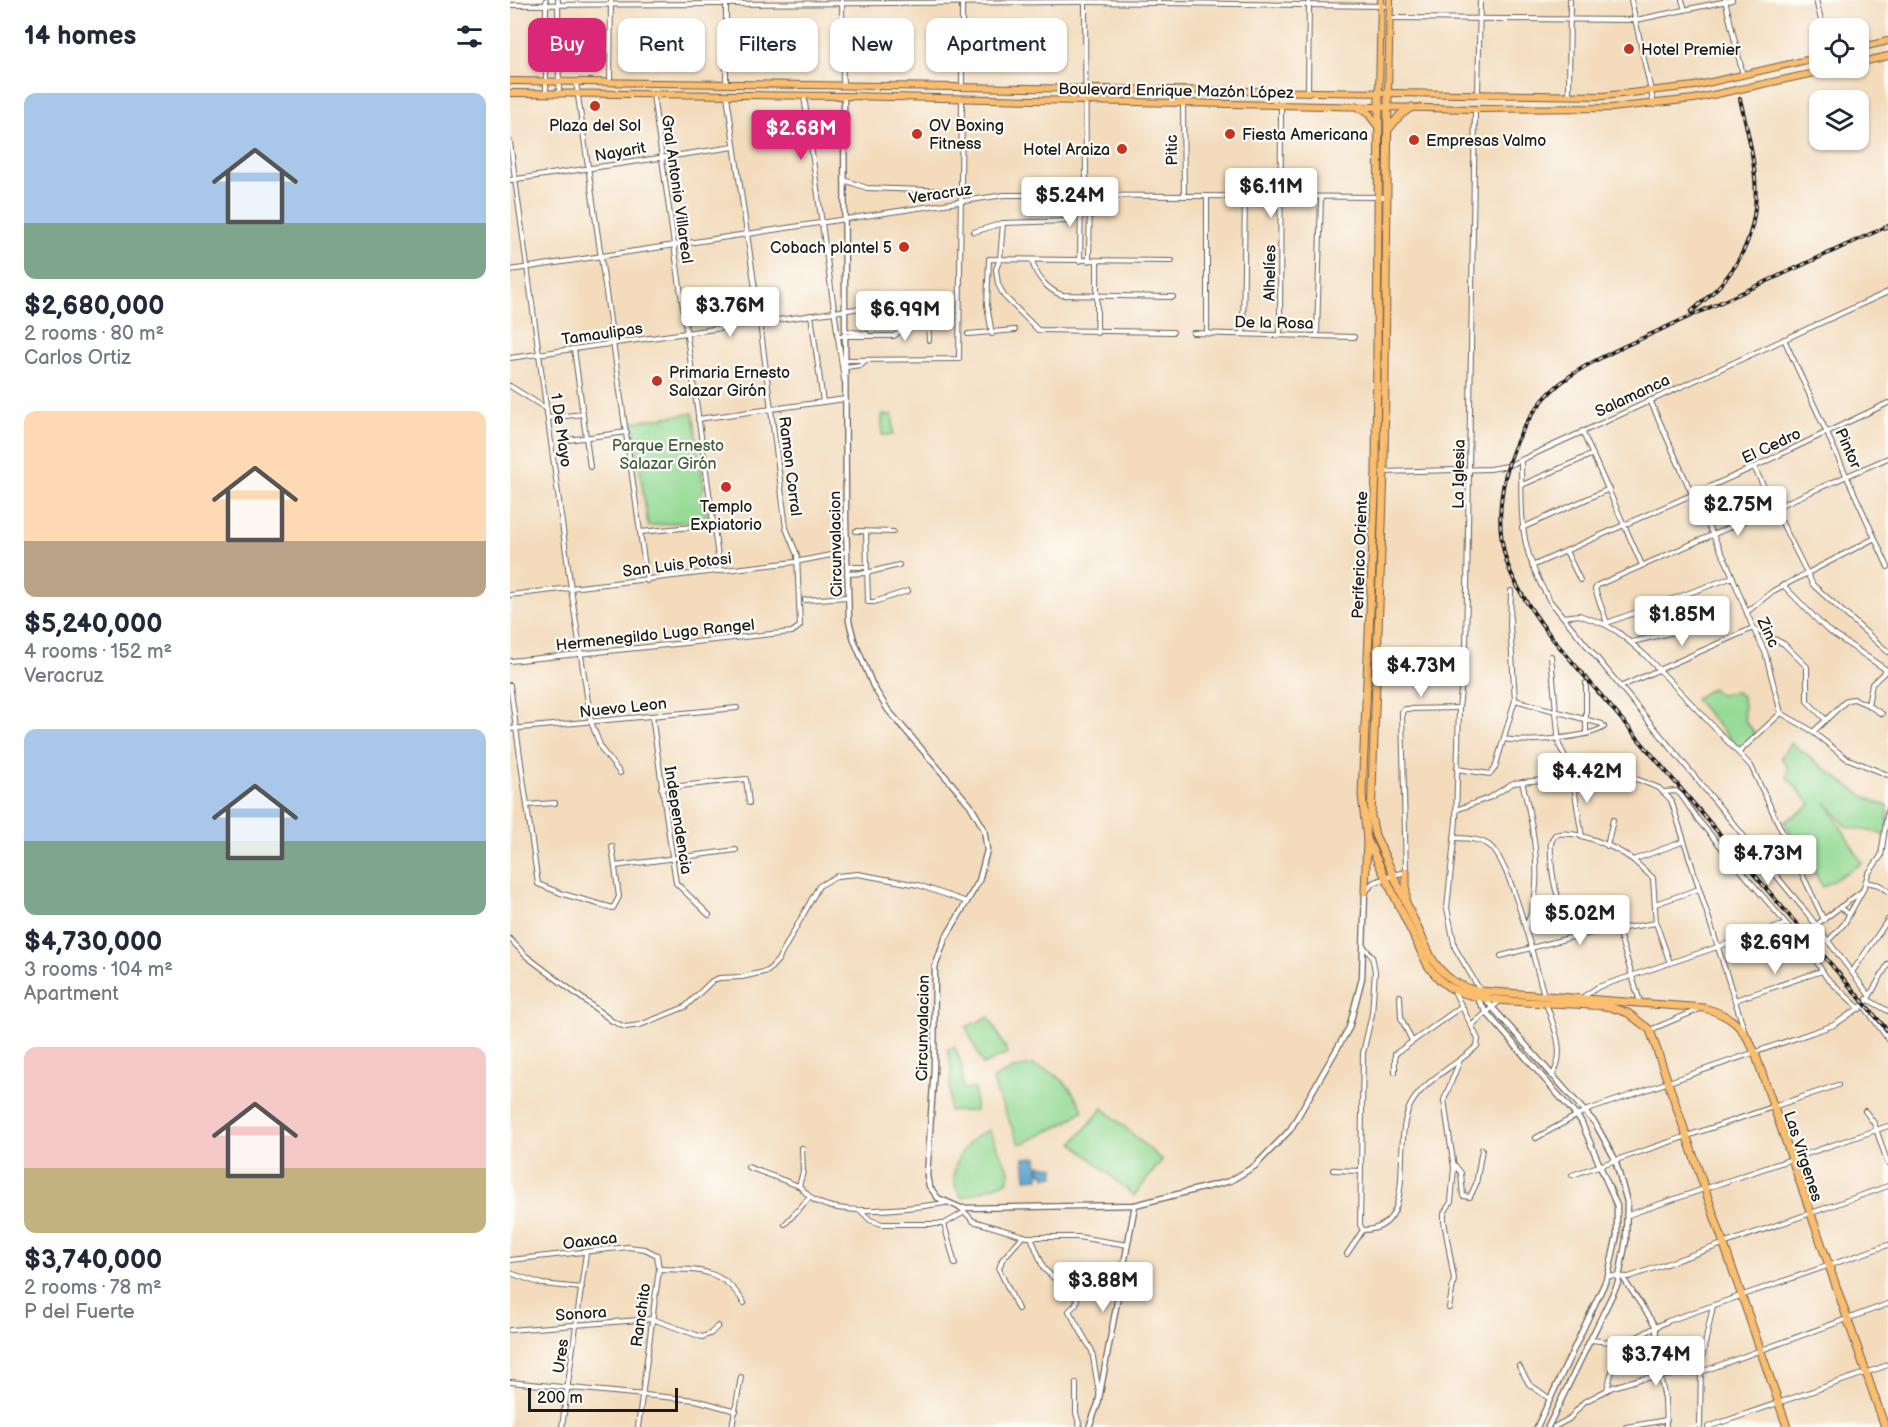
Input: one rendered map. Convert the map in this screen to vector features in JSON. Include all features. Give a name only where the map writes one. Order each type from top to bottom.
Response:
[{"type":"highway","name":"Periferico Oriente","points":[[1379,93],[1376,472],[1362,795],[1367,839],[1406,901],[1436,965],[1457,984],[1502,999],[1582,998],[1640,1002]]},
{"type":"highway","name":"Periferico Oriente","points":[[1388,93],[1384,472],[1370,793],[1375,835],[1428,966],[1441,982],[1453,990],[1545,998],[1620,1009],[1637,1018],[1650,1030]]},
{"type":"highway","points":[[1356,106],[1369,114],[1378,126]]},
{"type":"highway","points":[[1388,130],[1400,115],[1412,107]]},
{"type":"highway","points":[[1365,892],[1364,856],[1367,839]]},
{"type":"highway","points":[[1406,872],[1406,901]]},
{"type":"highway","points":[[1640,1002],[1704,1008],[1727,1016],[1744,1030]]},
{"type":"highway","points":[[1650,1030],[1787,1427]]},
{"type":"highway","name":"Las Virgenes","points":[[1744,1030],[1755,1053],[1864,1373],[1886,1427]]},
{"type":"main road","points":[[1388,93],[1390,0]]},
{"type":"main road","points":[[1383,3],[1385,17],[1390,18]]},
{"type":"main road","points":[[1379,93],[1383,3]]},
{"type":"main road","points":[[1869,45],[1888,41]]},
{"type":"main road","points":[[1869,60],[1888,56]]},
{"type":"main road","points":[[510,81],[1569,96],[1651,92],[1743,75],[1809,60]]},
{"type":"main road","name":"Boulevard Enrique Mazón López","points":[[510,93],[844,96],[1475,109],[1654,105],[1738,91],[1809,74]]},
{"type":"street","points":[[1478,95],[1480,0]]},
{"type":"street","points":[[1569,96],[1570,0]]},
{"type":"street","points":[[1631,0],[1654,105]]},
{"type":"street","points":[[1682,0],[1685,10]]},
{"type":"street","points":[[1390,18],[1636,20],[1732,0]]},
{"type":"street","points":[[1816,0],[1820,18]]},
{"type":"street","points":[[510,4],[926,1],[1383,3]]},
{"type":"street","points":[[962,1],[962,87]]},
{"type":"street","points":[[1085,1],[1086,189],[1090,195],[1089,261]]},
{"type":"street","points":[[1725,1],[1743,75]]},
{"type":"street","points":[[546,2],[546,93]]},
{"type":"street","points":[[558,2],[559,94]]},
{"type":"street","points":[[610,83],[611,2]]},
{"type":"street","points":[[726,2],[726,85]]},
{"type":"street","points":[[842,2],[843,86]]},
{"type":"street","points":[[1308,92],[1309,2]]},
{"type":"street","points":[[576,82],[600,256],[615,343],[647,581]]},
{"type":"street","name":"Gral Antonio Villareal","points":[[653,95],[720,571]]},
{"type":"street","name":"Ramon Corral","points":[[726,95],[760,323],[786,528],[796,555],[800,626]]},
{"type":"street","points":[[804,96],[820,224],[846,392]]},
{"type":"street","name":"Circunvalacion","points":[[844,96],[846,567],[847,597],[854,640],[873,686],[888,710],[970,805],[984,829],[987,850],[984,867],[945,939],[935,967],[934,1069],[927,1176],[934,1193],[945,1203]]},
{"type":"street","points":[[846,360],[959,359],[962,99]]},
{"type":"street","name":"Pitic","points":[[1183,103],[1184,196]]},
{"type":"street","name":"Alhelíes","points":[[1280,334],[1281,105]]},
{"type":"street","name":"La Iglesia","points":[[1475,109],[1466,649],[1459,708],[1454,838],[1447,896],[1449,926],[1459,957],[1477,992]]},
{"type":"street","points":[[809,136],[844,131]]},
{"type":"street","name":"1 De Mayo","points":[[510,142],[513,179],[591,722],[602,750],[620,773]]},
{"type":"street","name":"Nayarit","points":[[513,179],[734,147]]},
{"type":"street","points":[[844,180],[867,188],[950,190]]},
{"type":"street","points":[[1080,261],[1081,195],[1086,189]]},
{"type":"street","name":"Veracruz","points":[[510,270],[1004,195],[1387,197]]},
{"type":"street","points":[[1207,196],[1207,333]]},
{"type":"street","points":[[1243,333],[1245,196]]},
{"type":"street","points":[[1317,335],[1321,196]]},
{"type":"street","points":[[974,232],[1003,223],[1069,221]]},
{"type":"street","points":[[1003,223],[1000,259],[996,270],[1000,291],[1038,330],[1097,333],[1173,332]]},
{"type":"street","points":[[1081,240],[1089,240]]},
{"type":"street","points":[[992,334],[987,310],[987,263],[989,260],[1172,261]]},
{"type":"street","points":[[1032,260],[1036,274],[1057,294],[1173,297]]},
{"type":"street","points":[[1097,261],[1097,333]]},
{"type":"street","name":"Salamanca","points":[[1376,472],[1497,468],[1521,460],[1888,292]]},
{"type":"street","name":"Tamaulipas","points":[[510,358],[946,296]]},
{"type":"street","points":[[811,315],[823,402]]},
{"type":"street","points":[[837,336],[846,333],[894,336],[913,321],[940,319]]},
{"type":"street","points":[[928,320],[929,340]]},
{"type":"street","points":[[969,334],[992,334],[1015,330]]},
{"type":"street","name":"De la Rosa","points":[[1193,333],[1354,337]]},
{"type":"street","name":"Pintor","points":[[1784,339],[1849,477],[1888,567]]},
{"type":"street","points":[[574,349],[590,467]]},
{"type":"street","points":[[846,367],[860,365],[866,361]]},
{"type":"street","points":[[510,386],[547,410]]},
{"type":"street","points":[[698,419],[846,399]]},
{"type":"street","name":"Zinc","points":[[1650,400],[1692,494],[1733,577],[1753,628],[1769,660],[1781,713]]},
{"type":"street","name":"El Cedro","points":[[1532,566],[1754,467],[1888,403]]},
{"type":"street","points":[[548,418],[583,414]]},
{"type":"street","points":[[1582,431],[1642,565]]},
{"type":"street","points":[[568,440],[627,432]]},
{"type":"street","points":[[1521,485],[1593,454]]},
{"type":"street","points":[[1605,624],[1595,587],[1888,458]]},
{"type":"street","points":[[1521,460],[1522,528],[1532,566],[1550,601],[1816,925],[1868,997],[1888,1011]]},
{"type":"street","points":[[1754,467],[1816,588],[1888,652]]},
{"type":"street","points":[[1522,528],[1609,489]]},
{"type":"street","points":[[640,532],[714,525]]},
{"type":"street","points":[[856,531],[893,532]]},
{"type":"street","points":[[866,532],[867,599],[874,602],[908,591]]},
{"type":"street","points":[[1747,612],[1783,585],[1875,538]]},
{"type":"street","points":[[1566,550],[1580,580]]},
{"type":"street","name":"San Luis Potosi","points":[[510,595],[647,581],[795,562],[846,552]]},
{"type":"street","points":[[847,574],[866,573],[873,569],[899,565]]},
{"type":"street","points":[[846,567],[866,566],[873,569]]},
{"type":"street","points":[[1605,624],[1733,577]]},
{"type":"street","points":[[1783,585],[1826,629],[1888,670],[1872,684],[1868,705]]},
{"type":"street","points":[[1457,769],[1490,774],[1504,739],[1515,700],[1510,625],[1512,591]]},
{"type":"street","points":[[805,600],[847,597]]},
{"type":"street","points":[[1563,617],[1579,615],[1605,624],[1632,642],[1739,752],[1755,772],[1824,920]]},
{"type":"street","points":[[1632,642],[1674,632],[1674,622]]},
{"type":"street","name":"Hermenegildo Lugo Rangel","points":[[510,661],[792,632],[800,626]]},
{"type":"street","points":[[1620,687],[1753,628],[1784,644],[1807,667],[1807,701],[1826,720]]},
{"type":"street","points":[[1551,656],[1560,749],[1571,768],[1582,837]]},
{"type":"street","points":[[1586,683],[1586,732]]},
{"type":"street","points":[[510,685],[538,884],[613,908],[618,903],[612,846]]},
{"type":"street","points":[[1813,732],[1847,700],[1854,699],[1882,714]]},
{"type":"street","points":[[1504,739],[1527,742],[1604,727],[1602,724],[1515,700]]},
{"type":"street","name":"Nuevo Leon","points":[[510,729],[738,708]]},
{"type":"street","points":[[860,1209],[876,1223],[944,1224],[962,1211],[1135,1205],[1230,1181],[1255,1166],[1280,1143],[1316,1089],[1349,1028],[1360,991],[1365,892],[1373,883],[1406,872],[1402,712],[1459,708]]},
{"type":"street","points":[[1739,752],[1781,713],[1813,732],[1846,758],[1888,775]]},
{"type":"street","name":"Independencia","points":[[652,716],[676,883],[710,915]]},
{"type":"street","points":[[1456,810],[1491,797],[1508,785],[1572,775],[1592,769],[1639,780],[1665,792],[1671,800],[1682,842],[1718,945],[1744,1030]]},
{"type":"street","points":[[661,788],[746,779],[749,804]]},
{"type":"street","points":[[1522,782],[1536,851],[1532,909],[1526,927]]},
{"type":"street","points":[[1665,792],[1676,791],[1681,795],[1699,821],[1811,953],[1822,971],[1862,1008],[1888,1038]]},
{"type":"street","points":[[526,805],[555,803]]},
{"type":"street","points":[[1828,941],[1849,914],[1863,890],[1868,874],[1879,861],[1883,850],[1884,823],[1888,808]]},
{"type":"street","points":[[1607,846],[1613,820]]},
{"type":"street","points":[[1580,935],[1555,895],[1550,845],[1553,837],[1558,834],[1582,837],[1607,846],[1633,860],[1653,878],[1656,923],[1670,963]]},
{"type":"street","points":[[1454,838],[1478,841],[1491,847],[1499,859],[1526,927],[1560,1048],[1558,1063],[1551,1077]]},
{"type":"street","points":[[1633,860],[1682,842]]},
{"type":"street","points":[[615,866],[736,850]]},
{"type":"street","points":[[510,939],[526,956],[612,1021],[620,1026],[633,1027],[685,1007],[712,981],[759,974],[774,966],[819,886],[830,879],[846,875],[867,875],[918,885],[967,902]]},
{"type":"street","points":[[1866,882],[1880,885],[1888,891]]},
{"type":"street","points":[[1655,904],[1699,889]]},
{"type":"street","points":[[1816,925],[1863,890]]},
{"type":"street","points":[[1840,907],[1849,914]]},
{"type":"street","points":[[1852,972],[1888,920]]},
{"type":"street","points":[[1501,956],[1531,950],[1580,935],[1656,923]]},
{"type":"street","points":[[1582,998],[1598,987],[1786,924]]},
{"type":"street","points":[[1618,930],[1640,1002]]},
{"type":"street","points":[[1363,1230],[1360,1225],[1363,1053],[1372,1014],[1375,971],[1372,956],[1364,947]]},
{"type":"street","points":[[1536,1138],[1585,1111],[1834,1025],[1862,1008],[1888,963]]},
{"type":"street","points":[[1735,1000],[1822,971]]},
{"type":"street","points":[[1347,1254],[1363,1230],[1384,1225],[1397,1210],[1404,1126],[1410,1106],[1431,1083],[1477,1046],[1478,1039],[1472,1025],[1453,990]]},
{"type":"street","points":[[1477,992],[1588,1133],[1617,1213],[1617,1235],[1608,1276],[1537,1427]]},
{"type":"street","points":[[1400,996],[1401,1018],[1412,1041]]},
{"type":"street","points":[[1472,1025],[1502,999]]},
{"type":"street","points":[[1395,1072],[1395,1054],[1462,1006]]},
{"type":"street","points":[[1650,1030],[1704,1008]]},
{"type":"street","points":[[1490,1011],[1585,1111],[1604,1137],[1615,1159],[1624,1187],[1628,1215],[1621,1279],[1551,1426]]},
{"type":"street","points":[[1449,1308],[1454,1279],[1444,1221],[1452,1197],[1454,1164],[1444,1100],[1460,1059]]},
{"type":"street","points":[[1572,1175],[1838,1085]]},
{"type":"street","points":[[1865,1111],[1877,1130],[1888,1164]]},
{"type":"street","points":[[1628,1215],[1888,1126]]},
{"type":"street","points":[[799,1186],[802,1172],[802,1148]]},
{"type":"street","points":[[1454,1164],[1460,1170],[1463,1196],[1470,1197],[1476,1184],[1482,1149]]},
{"type":"street","points":[[748,1167],[799,1186],[810,1197],[831,1208],[860,1209],[945,1203],[962,1211],[978,1223],[1023,1236],[1078,1237],[1128,1245]]},
{"type":"street","points":[[1333,1170],[1361,1171]]},
{"type":"street","points":[[1608,1276],[1621,1279],[1888,1186]]},
{"type":"street","points":[[785,1224],[810,1197]]},
{"type":"street","points":[[1089,1427],[1100,1395],[1135,1205]]},
{"type":"street","points":[[944,1224],[954,1264]]},
{"type":"street","points":[[1018,1309],[1001,1278],[999,1269],[1002,1260],[1023,1236]]},
{"type":"street","points":[[1031,1237],[1044,1269],[1077,1299],[1076,1304],[1069,1311],[1092,1351],[1100,1395]]},
{"type":"street","points":[[1591,1340],[1626,1343],[1640,1338],[1656,1327],[1888,1245]]},
{"type":"street","name":"Oaxaca","points":[[510,1260],[640,1248],[657,1255],[659,1269]]},
{"type":"street","name":"Ures","points":[[562,1427],[586,1253]]},
{"type":"street","name":"Ranchito","points":[[638,1427],[659,1269],[710,1272],[731,1284],[744,1303]]},
{"type":"street","points":[[510,1273],[542,1284],[582,1288]]},
{"type":"street","points":[[1621,1279],[1656,1327],[1656,1357],[1661,1376],[1666,1427]]},
{"type":"street","points":[[1551,1426],[1572,1416],[1584,1402],[1607,1390],[1661,1376],[1701,1372],[1888,1304]]},
{"type":"street","points":[[1700,1427],[1701,1372],[1713,1306]]},
{"type":"street","name":"Sonora","points":[[510,1330],[652,1320],[702,1337],[710,1334],[717,1326]]},
{"type":"street","points":[[1607,1390],[1609,1379],[1626,1343]]},
{"type":"street","points":[[1708,1427],[1888,1365]]},
{"type":"street","points":[[1520,1366],[1525,1380],[1550,1399]]},
{"type":"street","points":[[732,1427],[741,1377]]},
{"type":"street","points":[[510,1382],[696,1400],[736,1411]]},
{"type":"street","points":[[1076,1383],[1076,1413],[1080,1427]]},
{"type":"street","points":[[1626,1427],[1666,1420]]},
{"type":"green space","name":"Parque Ernesto Salazar Girón","points":[[693,413],[704,487],[701,495],[709,519],[648,526],[633,422]]},
{"type":"green space","points":[[882,415],[893,415],[893,435],[882,435]]},
{"type":"green space","points":[[1712,688],[1719,695],[1736,692],[1743,697],[1745,721],[1756,734],[1739,749],[1695,699]]},
{"type":"green space","points":[[1791,743],[1867,798],[1888,805],[1888,838],[1876,832],[1847,827],[1826,802],[1862,863],[1823,887],[1784,822],[1811,805],[1787,777],[1788,768],[1781,757]]},
{"type":"green space","points":[[989,1017],[1008,1053],[983,1065],[966,1027]]},
{"type":"green space","points":[[955,1047],[962,1067],[963,1089],[975,1089],[975,1111],[949,1111],[951,1066],[948,1049]]},
{"type":"green space","points":[[1032,1065],[1050,1072],[1063,1081],[1083,1110],[1069,1121],[1024,1143],[1019,1143],[997,1094],[993,1079],[1013,1069]]},
{"type":"green space","points":[[1103,1108],[1162,1160],[1134,1196],[1073,1143]]},
{"type":"green space","points":[[989,1130],[1010,1173],[1008,1181],[963,1198],[954,1179],[958,1158],[972,1141]]},
{"type":"water","points":[[1037,1157],[1039,1178],[1026,1179],[1024,1158]]},
{"type":"water","points":[[1039,1165],[1054,1167],[1054,1176],[1045,1177],[1044,1173],[1040,1173]]},
{"type":"railway","points":[[1691,312],[1718,288],[1737,263],[1748,241],[1754,218],[1756,195],[1754,172],[1740,99]]},
{"type":"railway","points":[[1888,226],[1625,346],[1592,362],[1562,382],[1544,399],[1520,435],[1505,476],[1500,520],[1502,542],[1515,583],[1552,638],[1888,1031]]},
{"type":"place","name":"Hotel Premier","points":[[1629,49]]},
{"type":"place","name":"Plaza del Sol","points":[[595,106]]},
{"type":"place","name":"OV Boxing Fitness","points":[[917,134]]},
{"type":"place","name":"Fiesta Americana","points":[[1230,134]]},
{"type":"place","name":"Empresas Valmo","points":[[1414,140]]},
{"type":"place","name":"Hotel Araiza","points":[[1122,149]]},
{"type":"place","name":"Cobach plantel 5","points":[[904,247]]},
{"type":"place","name":"Primaria Ernesto Salazar Girón","points":[[657,381]]},
{"type":"place","name":"Templo Expiatorio","points":[[726,487]]}]
